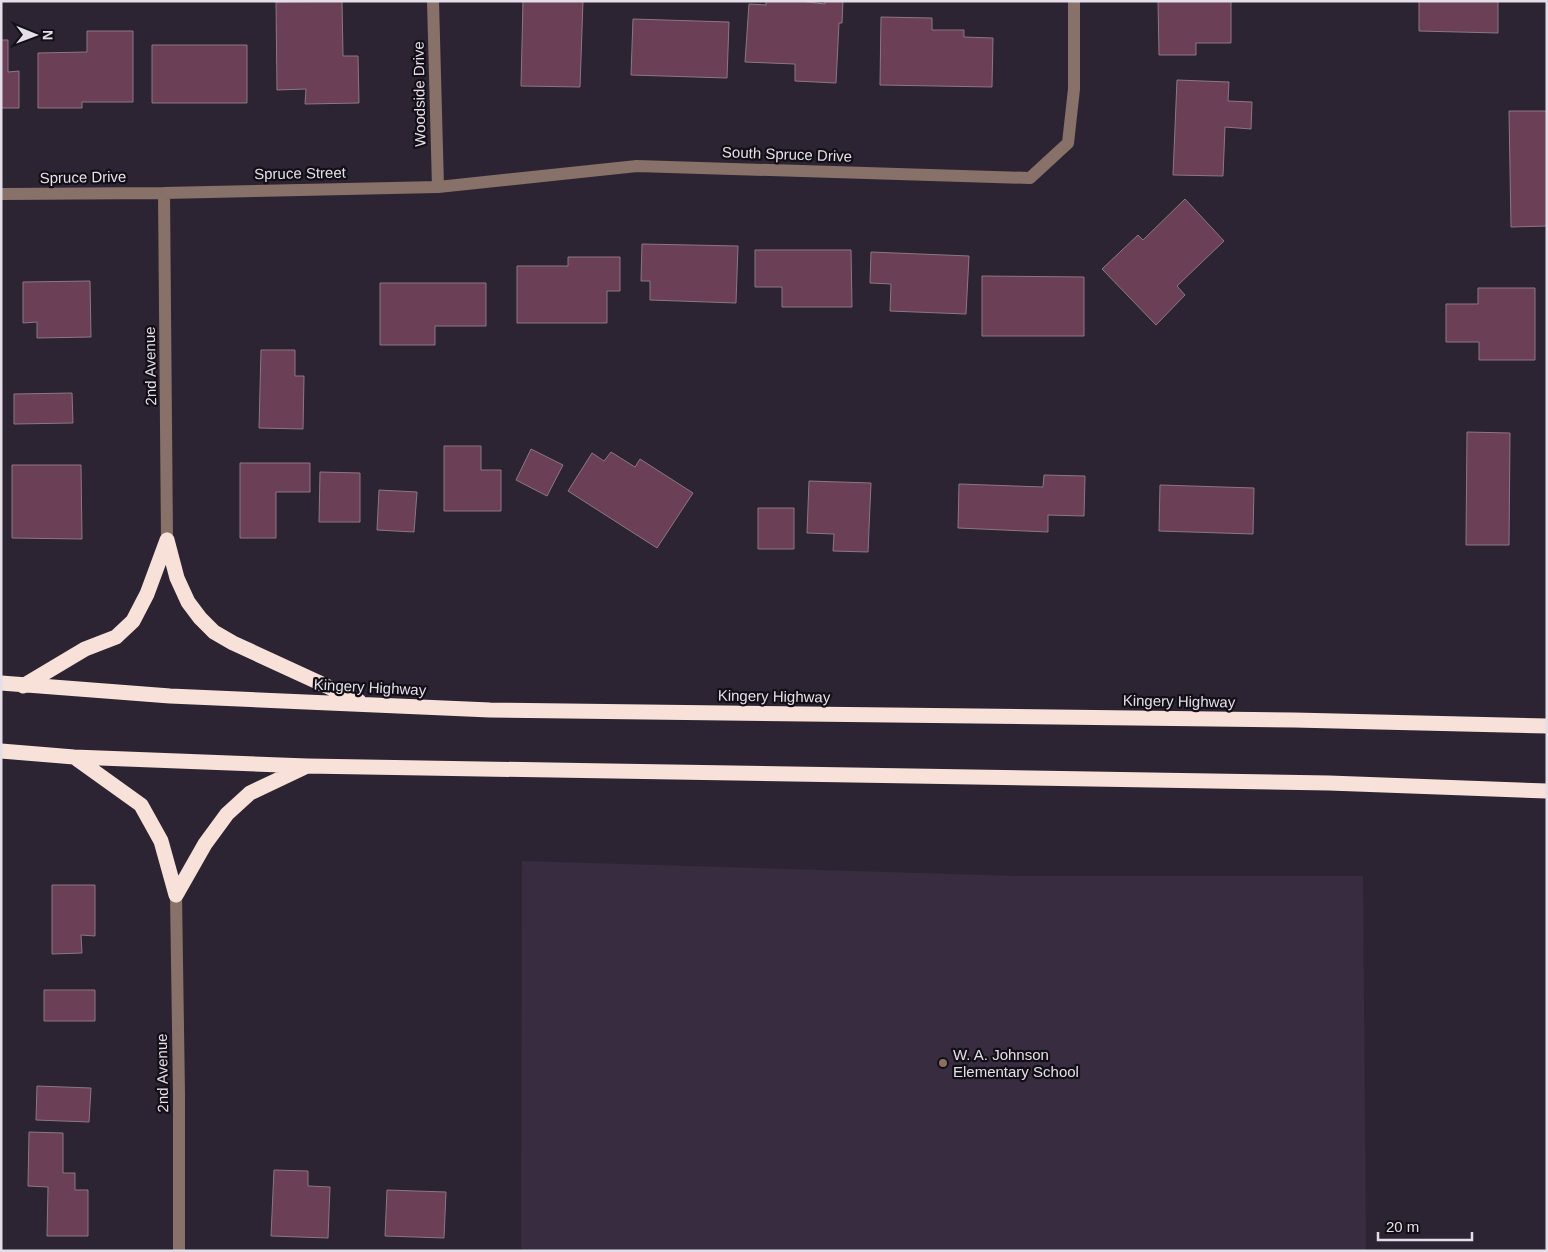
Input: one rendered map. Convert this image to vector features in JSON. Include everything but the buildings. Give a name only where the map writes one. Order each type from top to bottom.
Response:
[{"type":"highway","points":[[23,686],[85,649],[116,637],[133,621],[147,594],[168,540]]},
{"type":"highway","points":[[168,540],[177,578],[188,602],[214,632],[233,643],[367,704]]},
{"type":"highway","name":"Kingery Highway","points":[[1,684],[170,696],[490,710],[1294,720],[1547,726]]},
{"type":"highway","points":[[1,751],[74,757],[307,766],[1330,783],[1547,791]]},
{"type":"highway","points":[[74,757],[141,805],[161,841],[176,895]]},
{"type":"highway","points":[[176,895],[205,844],[227,814],[250,793],[307,766]]},
{"type":"street","name":"Woodside Drive","points":[[433,1],[438,187]]},
{"type":"street","name":"South Spruce Drive","points":[[438,187],[637,166],[1030,178],[1068,143],[1074,89],[1074,1]]},
{"type":"street","name":"Spruce Street","points":[[164,192],[438,187]]},
{"type":"street","name":"Spruce Drive","points":[[1,194],[164,192]]},
{"type":"street","name":"2nd Avenue","points":[[164,192],[168,540]]},
{"type":"street","name":"2nd Avenue","points":[[176,895],[179,1251]]},
{"type":"shaded area","name":"W. A. Johnson Elementary School","points":[[522,861],[1019,876],[1363,876],[1366,1251],[521,1251]]},
{"type":"place","name":"W. A. Johnson Elementary School","points":[[943,1063]]}]
